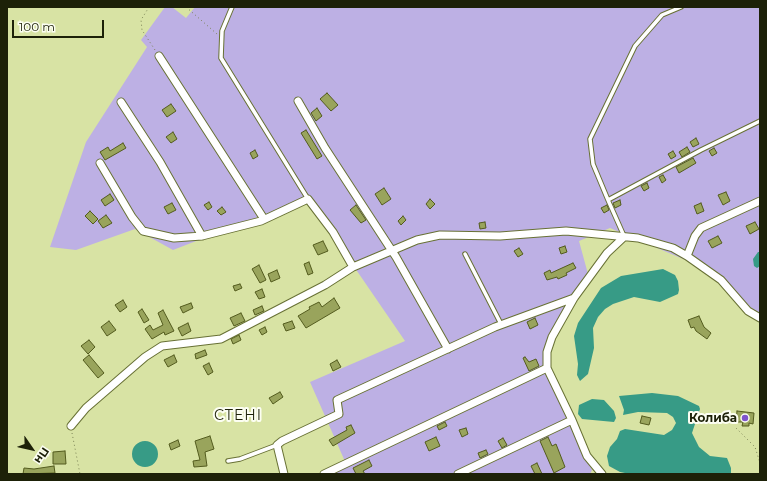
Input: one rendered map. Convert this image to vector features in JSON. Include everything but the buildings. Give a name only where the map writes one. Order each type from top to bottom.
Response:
[{"type":"street","points":[[159,56],[264,219]]},
{"type":"street","points":[[298,101],[391,251],[448,349]]},
{"type":"street","points":[[122,102],[160,162],[202,236]]},
{"type":"street","points":[[100,163],[132,217],[143,231],[174,238],[202,236],[264,219],[308,199],[333,232],[353,267]]},
{"type":"street","points":[[687,256],[695,236],[701,228],[760,201]]},
{"type":"street","points":[[71,426],[86,408],[144,357],[162,346],[221,339],[325,285],[353,267],[417,240],[440,235],[507,236],[566,231],[638,238],[673,248],[687,256],[721,280],[748,311],[760,318]]},
{"type":"street","points":[[602,474],[587,456],[572,420],[547,368],[547,352],[552,337],[574,298],[607,253],[624,237]]},
{"type":"street","points":[[284,474],[277,445],[282,441],[339,414],[336,400],[502,325],[574,298]]},
{"type":"street","points":[[324,474],[547,368]]},
{"type":"street","points":[[458,474],[572,420]]},
{"type":"lane","points":[[232,7],[222,31],[221,58],[308,199]]},
{"type":"lane","points":[[624,237],[593,164],[590,139],[635,46],[662,15],[681,7]]},
{"type":"lane","points":[[608,200],[688,157],[760,121]]},
{"type":"lane","points":[[465,254],[502,325]]},
{"type":"lane","points":[[228,461],[240,459],[270,446],[277,445]]},
{"type":"path","points":[[149,7],[141,20],[142,30],[159,56]]},
{"type":"path","points":[[186,7],[221,38]]},
{"type":"path","points":[[71,426],[80,474]]},
{"type":"path","points":[[736,428],[755,447],[760,463]]},
{"type":"shaded area","points":[[165,7],[172,7],[186,18],[195,7],[760,7],[760,314],[746,304],[728,287],[721,275],[610,228],[579,241],[588,274],[547,340],[544,371],[565,407],[592,470],[590,474],[329,474],[347,466],[310,382],[405,341],[309,201],[302,200],[173,250],[135,229],[76,250],[50,247],[86,142],[147,47],[141,40]]},
{"type":"water","points":[[758,252],[760,252],[760,266],[757,268],[754,266],[753,259]]},
{"type":"water","points":[[663,269],[675,275],[678,281],[678,294],[660,302],[634,297],[613,304],[605,309],[598,317],[593,328],[594,348],[588,374],[580,381],[577,375],[578,364],[574,336],[578,323],[601,288],[621,276]]},
{"type":"water","points":[[652,393],[678,396],[699,406],[700,409],[692,433],[699,447],[710,456],[727,458],[731,468],[731,474],[630,474],[620,472],[609,466],[607,456],[610,447],[617,439],[620,431],[625,429],[664,435],[672,430],[676,423],[673,417],[667,413],[638,412],[623,415],[624,410],[619,396]]},
{"type":"water","points":[[592,399],[604,400],[614,411],[616,418],[614,422],[582,419],[578,414],[579,405]]},
{"type":"water","points":[[145,441],[154,445],[158,454],[154,463],[145,467],[136,463],[132,454],[136,445]]},
{"type":"place","name":"Колиба","points":[[745,418]]},
{"type":"district","name":"СТЕНІ","points":[[238,416]]}]
